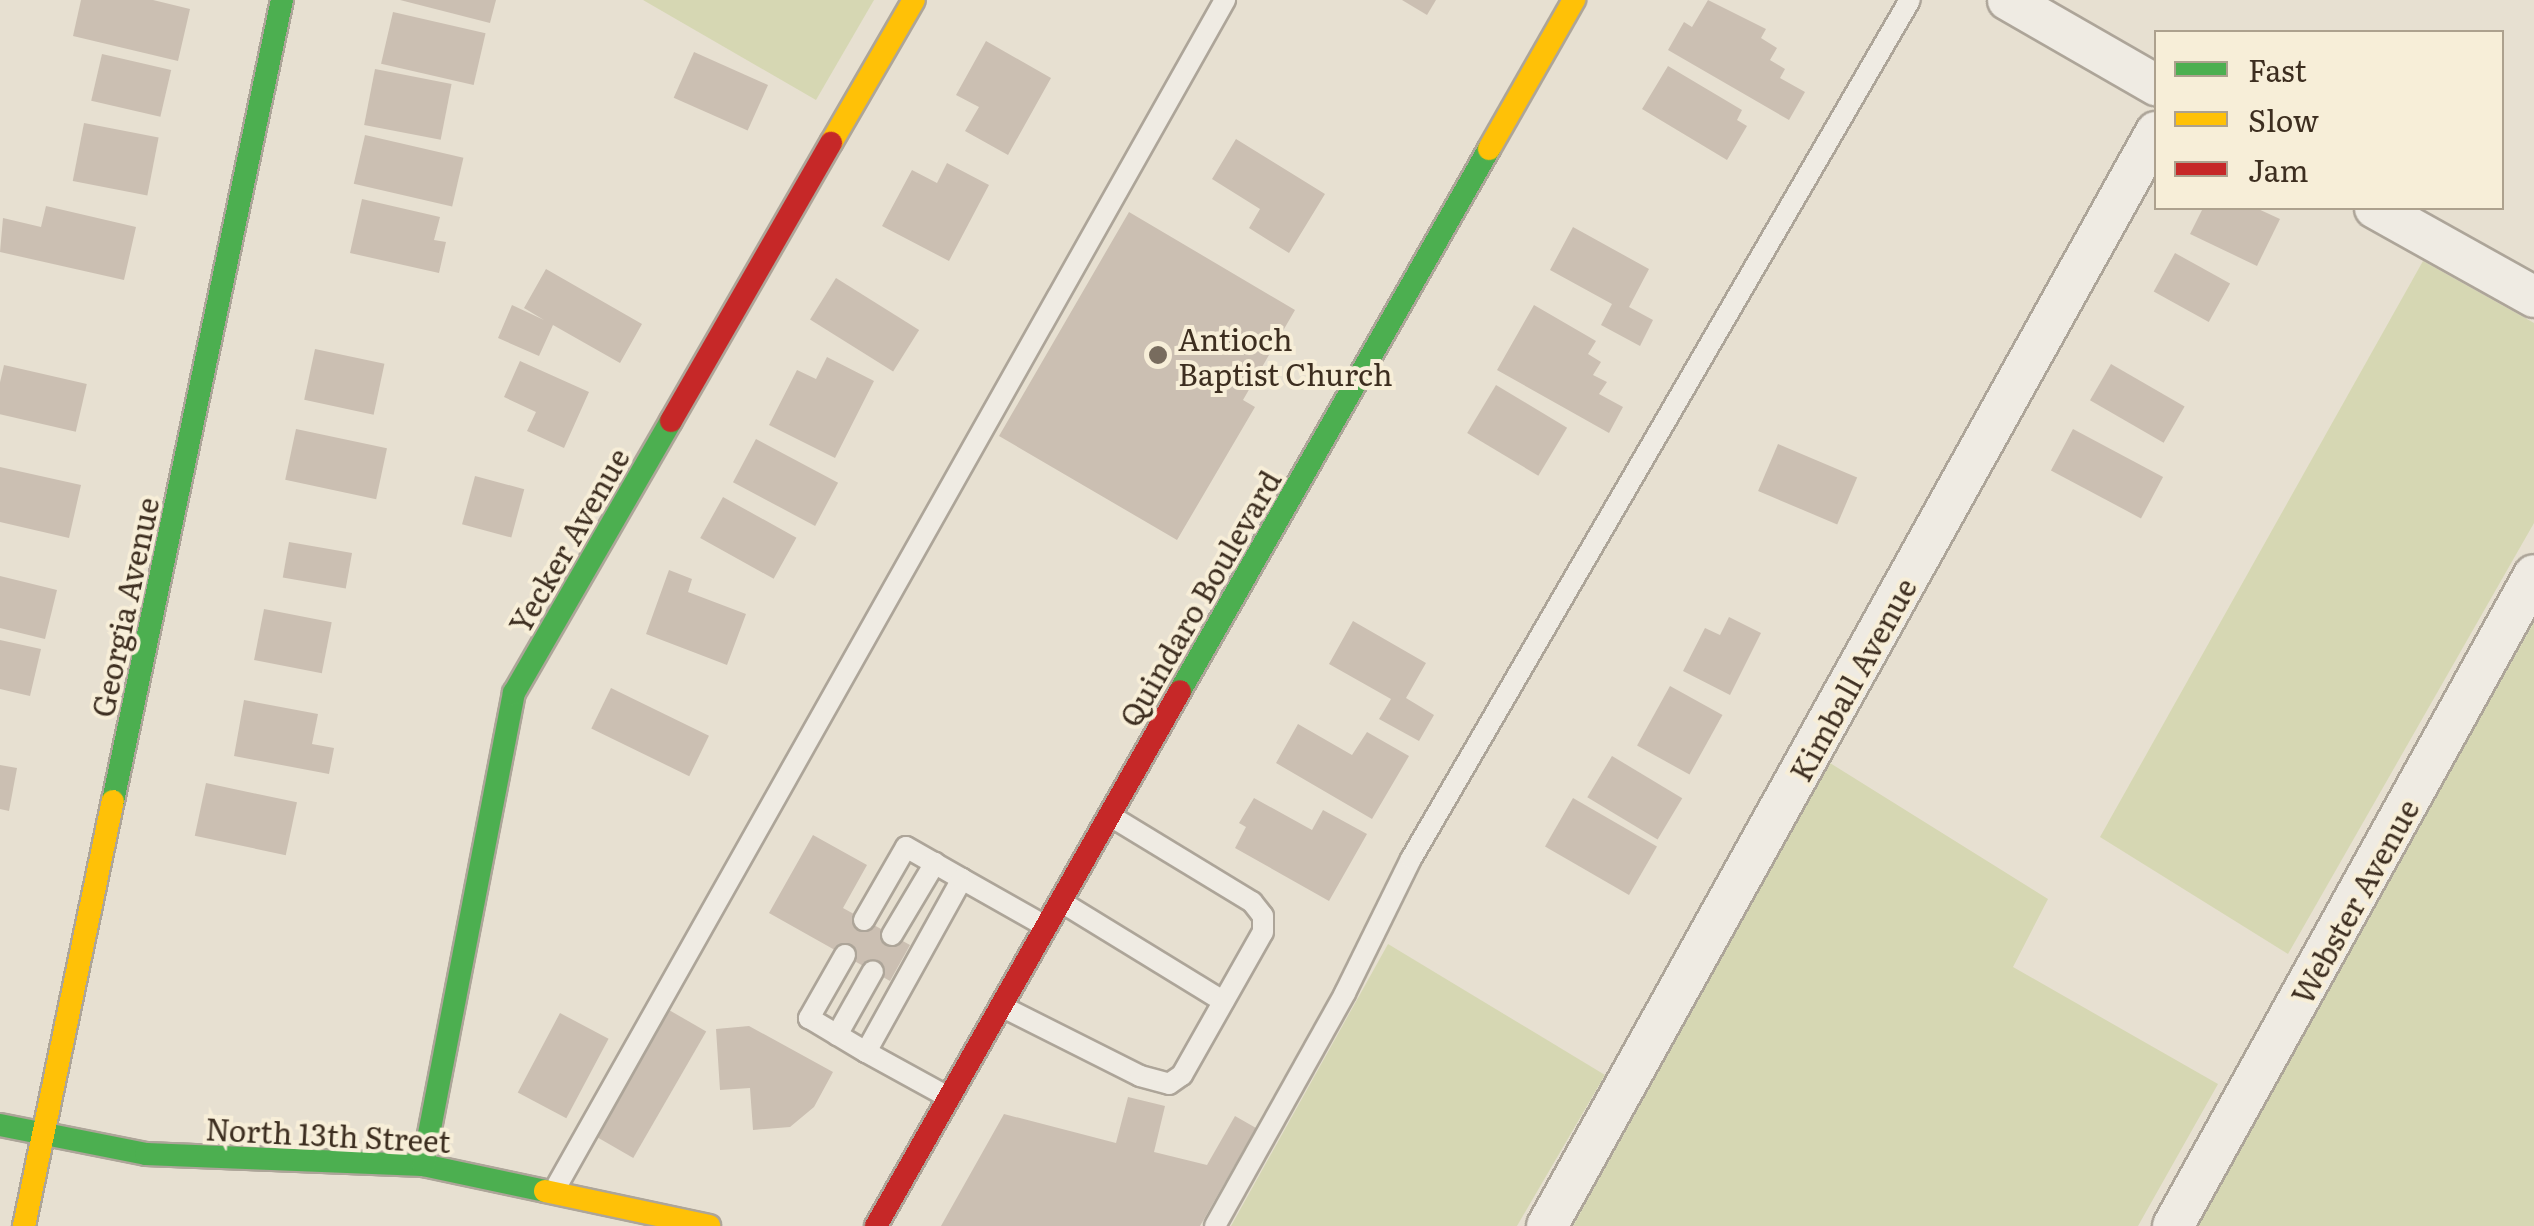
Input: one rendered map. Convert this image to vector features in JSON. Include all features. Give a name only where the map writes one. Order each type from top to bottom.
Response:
[{"type":"street","name":"Georgia Avenue","points":[[24,1226],[282,0]]},
{"type":"street","name":"Yecker Avenue","points":[[423,1165],[514,692],[914,0]]},
{"type":"street","name":"Quindaro Boulevard","points":[[876,1226],[1574,0]]},
{"type":"street","points":[[2008,0],[2154,84]]},
{"type":"street","name":"Kimball Avenue","points":[[1547,1226],[2154,136]]},
{"type":"street","points":[[2379,210],[2534,297]]},
{"type":"street","name":"Webster Avenue","points":[[2173,1226],[2534,575]]},
{"type":"street","name":"North 13th Street","points":[[0,1125],[146,1154],[423,1165],[554,1190],[653,1220],[710,1226]]},
{"type":"lane","points":[[554,1190],[1225,0]]},
{"type":"lane","points":[[1216,1226],[1346,994],[1411,858],[1910,0]]},
{"type":"lane","points":[[1002,1006],[1169,1084],[1182,1075],[1263,932],[1262,916],[1252,902],[1110,816]]},
{"type":"lane","points":[[864,920],[906,846],[1047,927]]},
{"type":"lane","points":[[892,935],[935,863]]},
{"type":"lane","points":[[866,1052],[962,879]]},
{"type":"lane","points":[[1061,902],[1224,1001]]},
{"type":"lane","points":[[845,955],[809,1018],[949,1098]]},
{"type":"lane","points":[[837,1034],[873,971]]},
{"type":"green space","points":[[643,0],[874,0],[816,100]]},
{"type":"green space","points":[[2423,261],[2534,323],[2534,523],[2288,954],[2100,837]]},
{"type":"green space","points":[[2534,622],[2534,1226],[2194,1226]]},
{"type":"green space","points":[[1830,763],[2048,899],[2013,967],[2218,1084],[2138,1226],[1573,1226]]},
{"type":"green space","points":[[1388,944],[1605,1075],[1517,1226],[1231,1226]]},
{"type":"building","points":[[81,0],[153,0],[190,9],[178,61],[73,36]]},
{"type":"building","points":[[400,0],[496,0],[490,23]]},
{"type":"building","points":[[1402,0],[1436,0],[1427,15]]},
{"type":"building","points":[[1708,0],[1766,29],[1761,38],[1777,48],[1770,60],[1785,69],[1780,78],[1805,92],[1789,120],[1668,50],[1684,22],[1692,27]]},
{"type":"building","points":[[393,12],[486,33],[474,85],[381,64]]},
{"type":"building","points":[[986,41],[1051,78],[1008,155],[965,131],[979,107],[956,95]]},
{"type":"building","points":[[694,52],[768,85],[748,131],[674,98]]},
{"type":"building","points":[[102,54],[171,70],[160,117],[91,101]]},
{"type":"building","points":[[1668,66],[1742,110],[1737,120],[1747,126],[1727,160],[1642,109]]},
{"type":"building","points":[[375,69],[452,84],[441,140],[364,125]]},
{"type":"building","points":[[84,123],[159,138],[147,195],[73,181]]},
{"type":"building","points":[[365,135],[463,158],[452,206],[354,184]]},
{"type":"building","points":[[1236,139],[1325,194],[1289,253],[1249,228],[1260,209],[1212,179]]},
{"type":"building","points":[[947,163],[989,185],[949,261],[882,226],[912,170],[937,183]]},
{"type":"building","points":[[362,199],[440,217],[434,240],[446,242],[439,273],[350,253]]},
{"type":"building","points":[[46,206],[136,227],[124,280],[0,252],[3,218],[41,227]]},
{"type":"building","points":[[2202,210],[2260,210],[2280,219],[2257,266],[2190,234]]},
{"type":"building","name":"Antioch Baptist Church","points":[[1129,212],[1295,310],[1243,400],[1255,407],[1177,540],[999,436]]},
{"type":"building","points":[[1573,227],[1649,269],[1629,307],[1653,320],[1640,346],[1601,325],[1612,304],[1550,270]]},
{"type":"building","points":[[2175,253],[2230,284],[2209,322],[2154,291]]},
{"type":"building","points":[[546,269],[642,324],[620,363],[553,325],[539,356],[498,338],[512,305],[544,320],[524,308]]},
{"type":"building","points":[[836,278],[919,330],[893,371],[810,320]]},
{"type":"building","points":[[1534,305],[1596,341],[1588,354],[1601,362],[1593,375],[1607,382],[1599,394],[1623,407],[1609,433],[1497,370]]},
{"type":"building","points":[[315,349],[384,364],[374,415],[304,400]]},
{"type":"building","points":[[827,357],[874,381],[835,458],[769,425],[797,370],[816,379]]},
{"type":"building","points":[[520,361],[589,392],[564,448],[527,431],[536,412],[504,397]]},
{"type":"building","points":[[2111,364],[2185,407],[2164,443],[2090,400]]},
{"type":"building","points":[[4,365],[87,384],[76,432],[0,414]]},
{"type":"building","points":[[1496,385],[1567,428],[1538,476],[1467,433]]},
{"type":"building","points":[[296,429],[387,448],[376,499],[285,480]]},
{"type":"building","points":[[2073,429],[2163,477],[2141,518],[2051,470]]},
{"type":"building","points":[[756,439],[838,483],[815,526],[733,482]]},
{"type":"building","points":[[1778,444],[1857,478],[1837,525],[1758,491]]},
{"type":"building","points":[[0,467],[81,485],[69,538],[0,522]]},
{"type":"building","points":[[475,476],[524,489],[511,537],[462,524]]},
{"type":"building","points":[[723,497],[796,538],[774,579],[700,538]]},
{"type":"building","points":[[289,542],[352,553],[346,589],[283,577]]},
{"type":"building","points":[[669,570],[692,579],[688,592],[746,614],[727,665],[646,634]]},
{"type":"building","points":[[0,576],[57,590],[45,639],[0,628]]},
{"type":"building","points":[[264,609],[332,622],[322,673],[254,660]]},
{"type":"building","points":[[1729,617],[1761,633],[1730,695],[1683,671],[1705,628],[1720,635]]},
{"type":"building","points":[[1353,621],[1426,663],[1406,698],[1434,715],[1419,741],[1379,719],[1391,699],[1329,664]]},
{"type":"building","points":[[0,640],[41,649],[30,696],[0,689]]},
{"type":"building","points":[[1670,686],[1722,715],[1690,775],[1637,745]]},
{"type":"building","points":[[611,688],[709,736],[689,776],[591,728]]},
{"type":"building","points":[[244,700],[318,714],[312,744],[334,748],[329,774],[234,756]]},
{"type":"building","points":[[1298,724],[1352,755],[1367,732],[1409,756],[1372,819],[1276,763]]},
{"type":"building","points":[[1612,756],[1682,798],[1658,839],[1587,797]]},
{"type":"building","points":[[0,765],[17,768],[9,811],[0,809]]},
{"type":"building","points":[[206,783],[297,802],[286,855],[195,836]]},
{"type":"building","points":[[1254,798],[1312,830],[1323,810],[1367,834],[1329,901],[1235,848],[1246,827],[1239,823]]},
{"type":"building","points":[[1573,798],[1657,846],[1629,895],[1545,846]]},
{"type":"building","points":[[813,835],[867,865],[843,908],[910,945],[890,981],[769,913]]},
{"type":"building","points":[[669,1010],[706,1032],[633,1158],[596,1136]]},
{"type":"building","points":[[560,1013],[609,1039],[566,1118],[518,1092]]},
{"type":"building","points":[[749,1026],[833,1072],[814,1107],[790,1127],[753,1130],[750,1088],[720,1090],[716,1029]]},
{"type":"building","points":[[1128,1097],[1165,1106],[1154,1152],[1207,1165],[1235,1116],[1256,1128],[1200,1226],[941,1226],[1004,1114],[1116,1143]]},
{"type":"traffic: fast","points":[[113,801],[282,0]]},
{"type":"traffic: fast","points":[[1180,691],[1489,149]]},
{"type":"traffic: fast","points":[[423,1165],[514,693],[671,421]]},
{"type":"traffic: fast","points":[[0,1125],[146,1154],[423,1165],[545,1191]]},
{"type":"traffic: slow","points":[[831,143],[914,0]]},
{"type":"traffic: slow","points":[[1489,149],[1574,0]]},
{"type":"traffic: slow","points":[[24,1226],[113,801]]},
{"type":"traffic: slow","points":[[545,1191],[709,1226]]},
{"type":"traffic: jam","points":[[671,421],[831,143]]},
{"type":"traffic: jam","points":[[876,1226],[1180,691]]},
{"type":"place","name":"Antioch Baptist Church","points":[[1158,355]]}]
